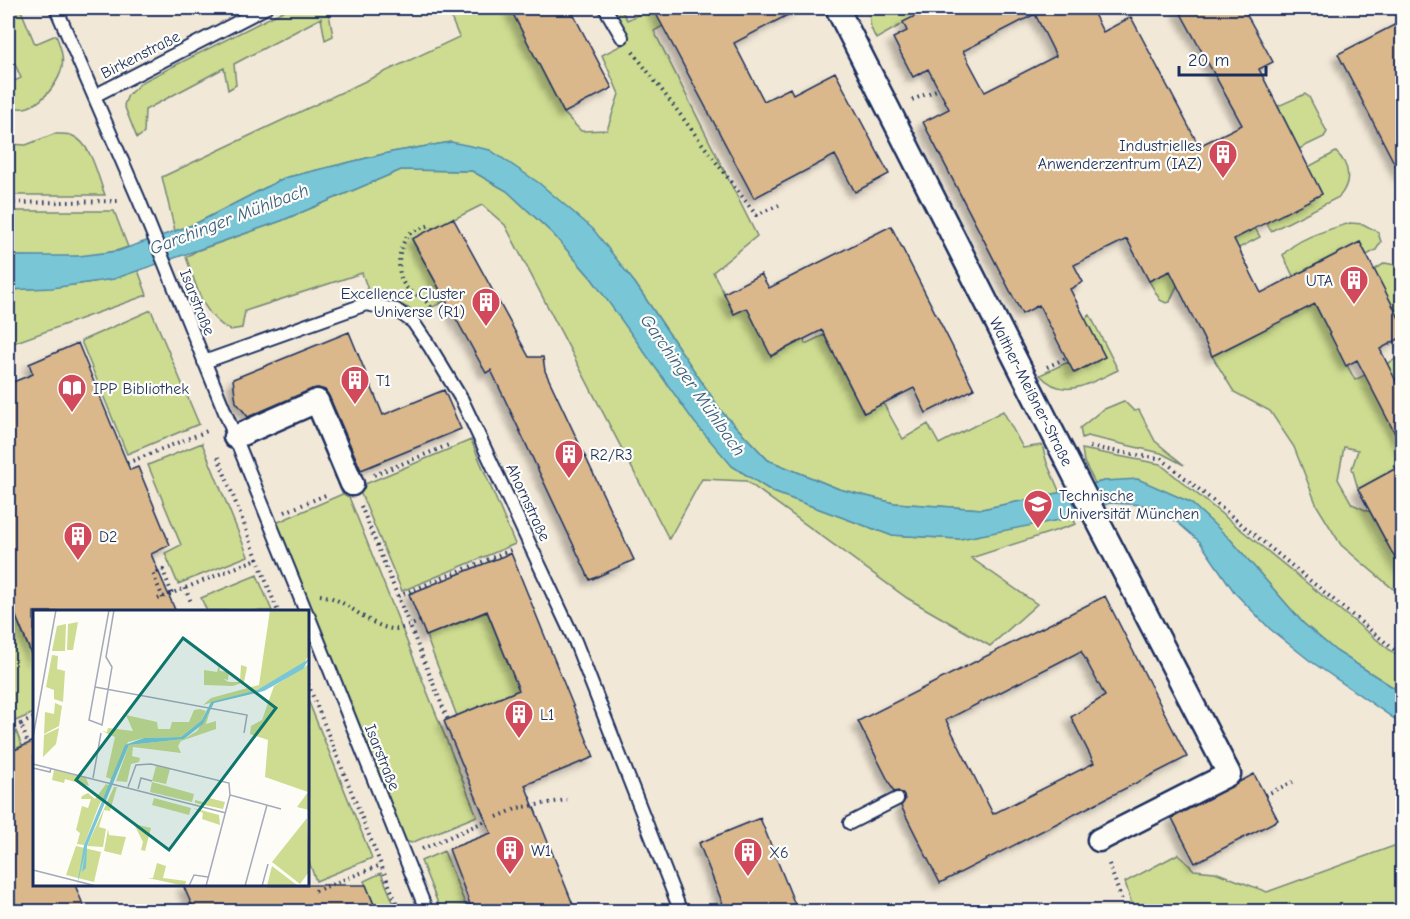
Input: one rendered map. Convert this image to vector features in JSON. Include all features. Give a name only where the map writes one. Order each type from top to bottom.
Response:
[{"type":"street","name":"Walther-Meißner-Straße","points":[[837,8],[1228,774],[1099,840]]},
{"type":"street","points":[[235,436],[317,401],[352,484]]},
{"type":"lane","name":"Isarstraße","points":[[56,8],[148,223],[306,610]]},
{"type":"lane","name":"Birkenstraße","points":[[94,96],[265,8]]},
{"type":"lane","points":[[606,8],[622,38]]},
{"type":"lane","name":"Ahornstraße","points":[[204,362],[366,304],[396,310],[418,330],[462,400],[575,641],[681,912]]},
{"type":"lane","name":"Isarstraße","points":[[309,618],[427,912]]},
{"type":"lane","points":[[850,823],[897,799]]},
{"type":"path","points":[[622,38],[756,215],[778,205]]},
{"type":"path","points":[[908,91],[913,101],[939,89]]},
{"type":"path","points":[[8,203],[118,201]]},
{"type":"path","points":[[127,463],[207,431]]},
{"type":"path","points":[[1058,442],[1162,459],[1402,656]]},
{"type":"path","points":[[352,484],[448,720]]},
{"type":"path","points":[[398,596],[529,542]]},
{"type":"path","points":[[172,594],[163,570],[153,574],[161,598],[172,594],[256,559]]},
{"type":"path","points":[[185,588],[191,602]]},
{"type":"path","points":[[316,594],[330,596],[372,621],[394,630],[420,621]]},
{"type":"path","points":[[309,686],[400,912]]},
{"type":"path","points":[[8,729],[33,718]]},
{"type":"path","points":[[21,724],[28,744]]},
{"type":"path","points":[[1265,795],[1293,782]]},
{"type":"path","points":[[497,817],[518,808],[567,800]]},
{"type":"path","points":[[1099,840],[1126,912]]},
{"type":"shaded area","points":[[8,8],[1402,8],[1402,883],[1363,912],[8,911]]},
{"type":"green space","points":[[8,8],[20,8],[35,44],[56,35],[62,55],[62,67],[55,84],[41,100],[24,108],[8,103],[8,84],[21,78],[8,48]]},
{"type":"green space","points":[[289,8],[342,8],[329,14],[333,36],[325,40],[321,18],[234,64],[236,85],[228,90],[224,68],[145,110],[144,133],[137,138],[124,105],[128,95],[142,82]]},
{"type":"green space","points":[[447,8],[510,8],[564,113],[581,131],[607,130],[619,94],[602,55],[628,42],[610,8],[620,8],[627,20],[653,8],[663,26],[654,31],[757,236],[713,272],[734,313],[747,308],[772,356],[804,339],[805,344],[824,335],[864,413],[883,403],[903,439],[928,424],[939,444],[1003,411],[1023,448],[1042,445],[1060,493],[982,509],[894,503],[839,489],[768,460],[722,412],[635,283],[451,142],[392,152],[284,178],[195,224],[175,231],[162,177],[459,37]]},
{"type":"green space","points":[[875,8],[931,8],[876,39],[869,15]]},
{"type":"green space","points":[[1305,94],[1309,97],[1327,132],[1324,137],[1299,149],[1278,106]]},
{"type":"green space","points":[[54,134],[71,135],[80,140],[94,162],[105,195],[8,195],[8,144],[26,145]]},
{"type":"green space","points":[[1336,152],[1344,162],[1348,174],[1346,185],[1339,197],[1271,231],[1266,222],[1322,194],[1308,167]]},
{"type":"green space","points":[[401,170],[472,171],[507,191],[553,234],[592,279],[732,466],[773,492],[890,535],[960,539],[1071,516],[1076,524],[971,558],[1037,604],[990,646],[907,598],[746,481],[702,479],[669,539],[505,225],[482,205],[412,240],[446,301],[417,314],[368,290],[362,273],[245,311],[242,328],[230,330],[220,324],[206,308],[186,257],[196,251],[281,221]]},
{"type":"green space","points":[[8,211],[114,211],[128,247],[84,256],[8,256]]},
{"type":"green space","points":[[1350,223],[1363,224],[1378,232],[1381,242],[1376,250],[1367,255],[1360,242],[1299,273],[1294,278],[1283,255],[1289,249],[1314,235]]},
{"type":"green space","points":[[1255,228],[1260,237],[1214,261],[1201,255]]},
{"type":"green space","points":[[1187,262],[1170,302],[1160,300],[1149,281]]},
{"type":"green space","points":[[1385,263],[1395,265],[1402,276],[1402,324],[1374,270]]},
{"type":"green space","points":[[138,270],[147,295],[8,345],[8,290],[90,282]]},
{"type":"green space","points":[[1306,288],[1355,380],[1398,358],[1402,359],[1402,375],[1373,390],[1400,442],[1402,441],[1402,465],[1358,489],[1352,468],[1358,450],[1344,447],[1338,479],[1352,504],[1370,512],[1402,571],[1402,593],[1392,588],[1341,545],[1317,506],[1294,447],[1270,411],[1234,392],[1212,356],[1276,323]]},
{"type":"green space","points":[[151,310],[199,424],[127,454],[81,341]]},
{"type":"green space","points":[[1090,315],[1118,370],[1078,387],[1059,387],[1049,383],[1040,375],[1068,362],[1075,373],[1105,357],[1085,319]]},
{"type":"green space","points":[[1124,401],[1134,411],[1139,410],[1155,441],[1184,465],[1161,453],[1087,436],[1082,438],[1080,428],[1102,410]]},
{"type":"green space","points":[[471,440],[515,544],[402,591],[358,487]]},
{"type":"green space","points":[[202,443],[248,556],[178,584],[165,553],[181,545],[148,465]]},
{"type":"green space","points":[[1082,449],[1160,464],[1402,660],[1402,693],[1336,651],[1303,623],[1231,540],[1104,481],[1095,483],[1084,462]]},
{"type":"green space","points":[[347,492],[477,816],[411,843],[403,840],[276,523]]},
{"type":"green space","points":[[257,575],[272,610],[207,610],[201,598]]},
{"type":"green space","points":[[8,597],[33,660],[33,713],[8,724]]},
{"type":"green space","points":[[487,612],[519,690],[457,716],[426,636]]},
{"type":"green space","points":[[309,702],[372,858],[316,881],[309,862]]},
{"type":"green space","points":[[16,731],[22,746],[8,753],[8,735]]},
{"type":"green space","points":[[1402,843],[1402,911],[1134,911],[1125,882],[1178,854],[1194,870],[1215,872],[1267,892]]},
{"type":"green space","points":[[444,851],[468,911],[441,911],[421,861]]},
{"type":"green space","points":[[381,873],[397,911],[377,911],[364,881]]},
{"type":"water","name":"Garchinger Mühlbach","points":[[451,142],[490,150],[539,183],[593,229],[635,283],[722,412],[768,460],[839,489],[894,503],[982,509],[1104,481],[1138,479],[1190,502],[1231,540],[1303,623],[1336,651],[1402,693],[1402,724],[1309,660],[1270,629],[1235,593],[1200,542],[1177,522],[1145,505],[1110,503],[1059,520],[960,539],[890,535],[773,492],[732,466],[695,423],[592,279],[553,234],[507,191],[472,171],[401,170],[281,221],[114,279],[52,288],[8,290],[8,256],[79,256],[118,251],[195,224],[284,178],[392,152]]},
{"type":"building","points":[[510,8],[570,8],[612,88],[564,113]]},
{"type":"building","points":[[653,8],[801,8],[734,43],[764,101],[790,88],[793,94],[835,72],[889,174],[855,192],[835,155],[754,198]]},
{"type":"building","points":[[931,8],[1091,8],[1103,32],[1131,17],[1199,146],[1242,125],[1178,8],[1243,8],[1273,62],[1259,69],[1322,194],[1234,239],[1261,293],[1360,242],[1402,324],[1402,337],[1380,349],[1402,393],[1402,447],[1357,360],[1346,366],[1315,304],[1212,356],[1170,271],[1149,281],[1127,239],[1074,265],[1083,282],[1070,289],[1105,357],[1074,373],[1039,305],[1022,314],[923,122],[949,109],[928,69],[913,77],[893,38],[907,31],[903,22]],"holes":[[[1035,14],[1056,56],[985,92],[963,51]]]},
{"type":"building","points":[[1402,21],[1402,178],[1338,54]]},
{"type":"building","points":[[453,218],[529,357],[543,357],[545,371],[634,560],[590,580],[491,370],[486,373],[412,239]]},
{"type":"building","points":[[891,226],[974,389],[926,413],[914,388],[864,413],[822,330],[771,356],[747,308],[734,314],[724,293],[761,274],[769,288]]},
{"type":"building","name":"T1","points":[[349,332],[383,415],[444,390],[461,429],[361,470],[325,390],[312,389],[248,417],[236,402],[233,379]]},
{"type":"building","points":[[78,343],[130,470],[138,467],[170,545],[151,554],[175,610],[33,610],[33,658],[8,597],[8,384],[33,374],[29,364]]},
{"type":"building","points":[[1402,465],[1402,571],[1358,489]]},
{"type":"building","points":[[511,553],[594,757],[525,785],[576,912],[473,912],[449,849],[491,833],[444,721],[519,690],[487,611],[426,636],[409,594]]},
{"type":"building","points":[[1105,596],[1187,757],[940,883],[901,806],[905,800],[904,795],[898,791],[894,792],[858,721]],"holes":[[[1081,651],[1105,696],[1071,717],[1094,763],[993,814],[946,720]]]},
{"type":"building","points":[[33,741],[33,886],[75,886],[86,912],[8,912],[8,753]]},
{"type":"building","points":[[1254,774],[1278,820],[1195,863],[1172,818]]},
{"type":"building","name":"X6","points":[[760,818],[798,912],[726,912],[699,843]]},
{"type":"building","points":[[366,885],[377,912],[195,912],[183,886]]},
{"type":"place","name":"Industrielles Anwenderzentrum (IAZ)","points":[[1223,180]]},
{"type":"place","name":"UTA","points":[[1354,306]]},
{"type":"place","name":"Excellence Cluster Universe (R1)","points":[[486,328]]},
{"type":"place","name":"T1","points":[[355,406]]},
{"type":"place","name":"IPP Bibliothek","points":[[72,414]]},
{"type":"place","name":"R2/R3","points":[[569,480]]},
{"type":"place","name":"Technische Universität München","points":[[1038,530]]},
{"type":"place","name":"D2","points":[[78,562]]},
{"type":"place","name":"L1","points":[[519,740]]},
{"type":"place","name":"W1","points":[[510,876]]},
{"type":"place","name":"X6","points":[[748,878]]}]
